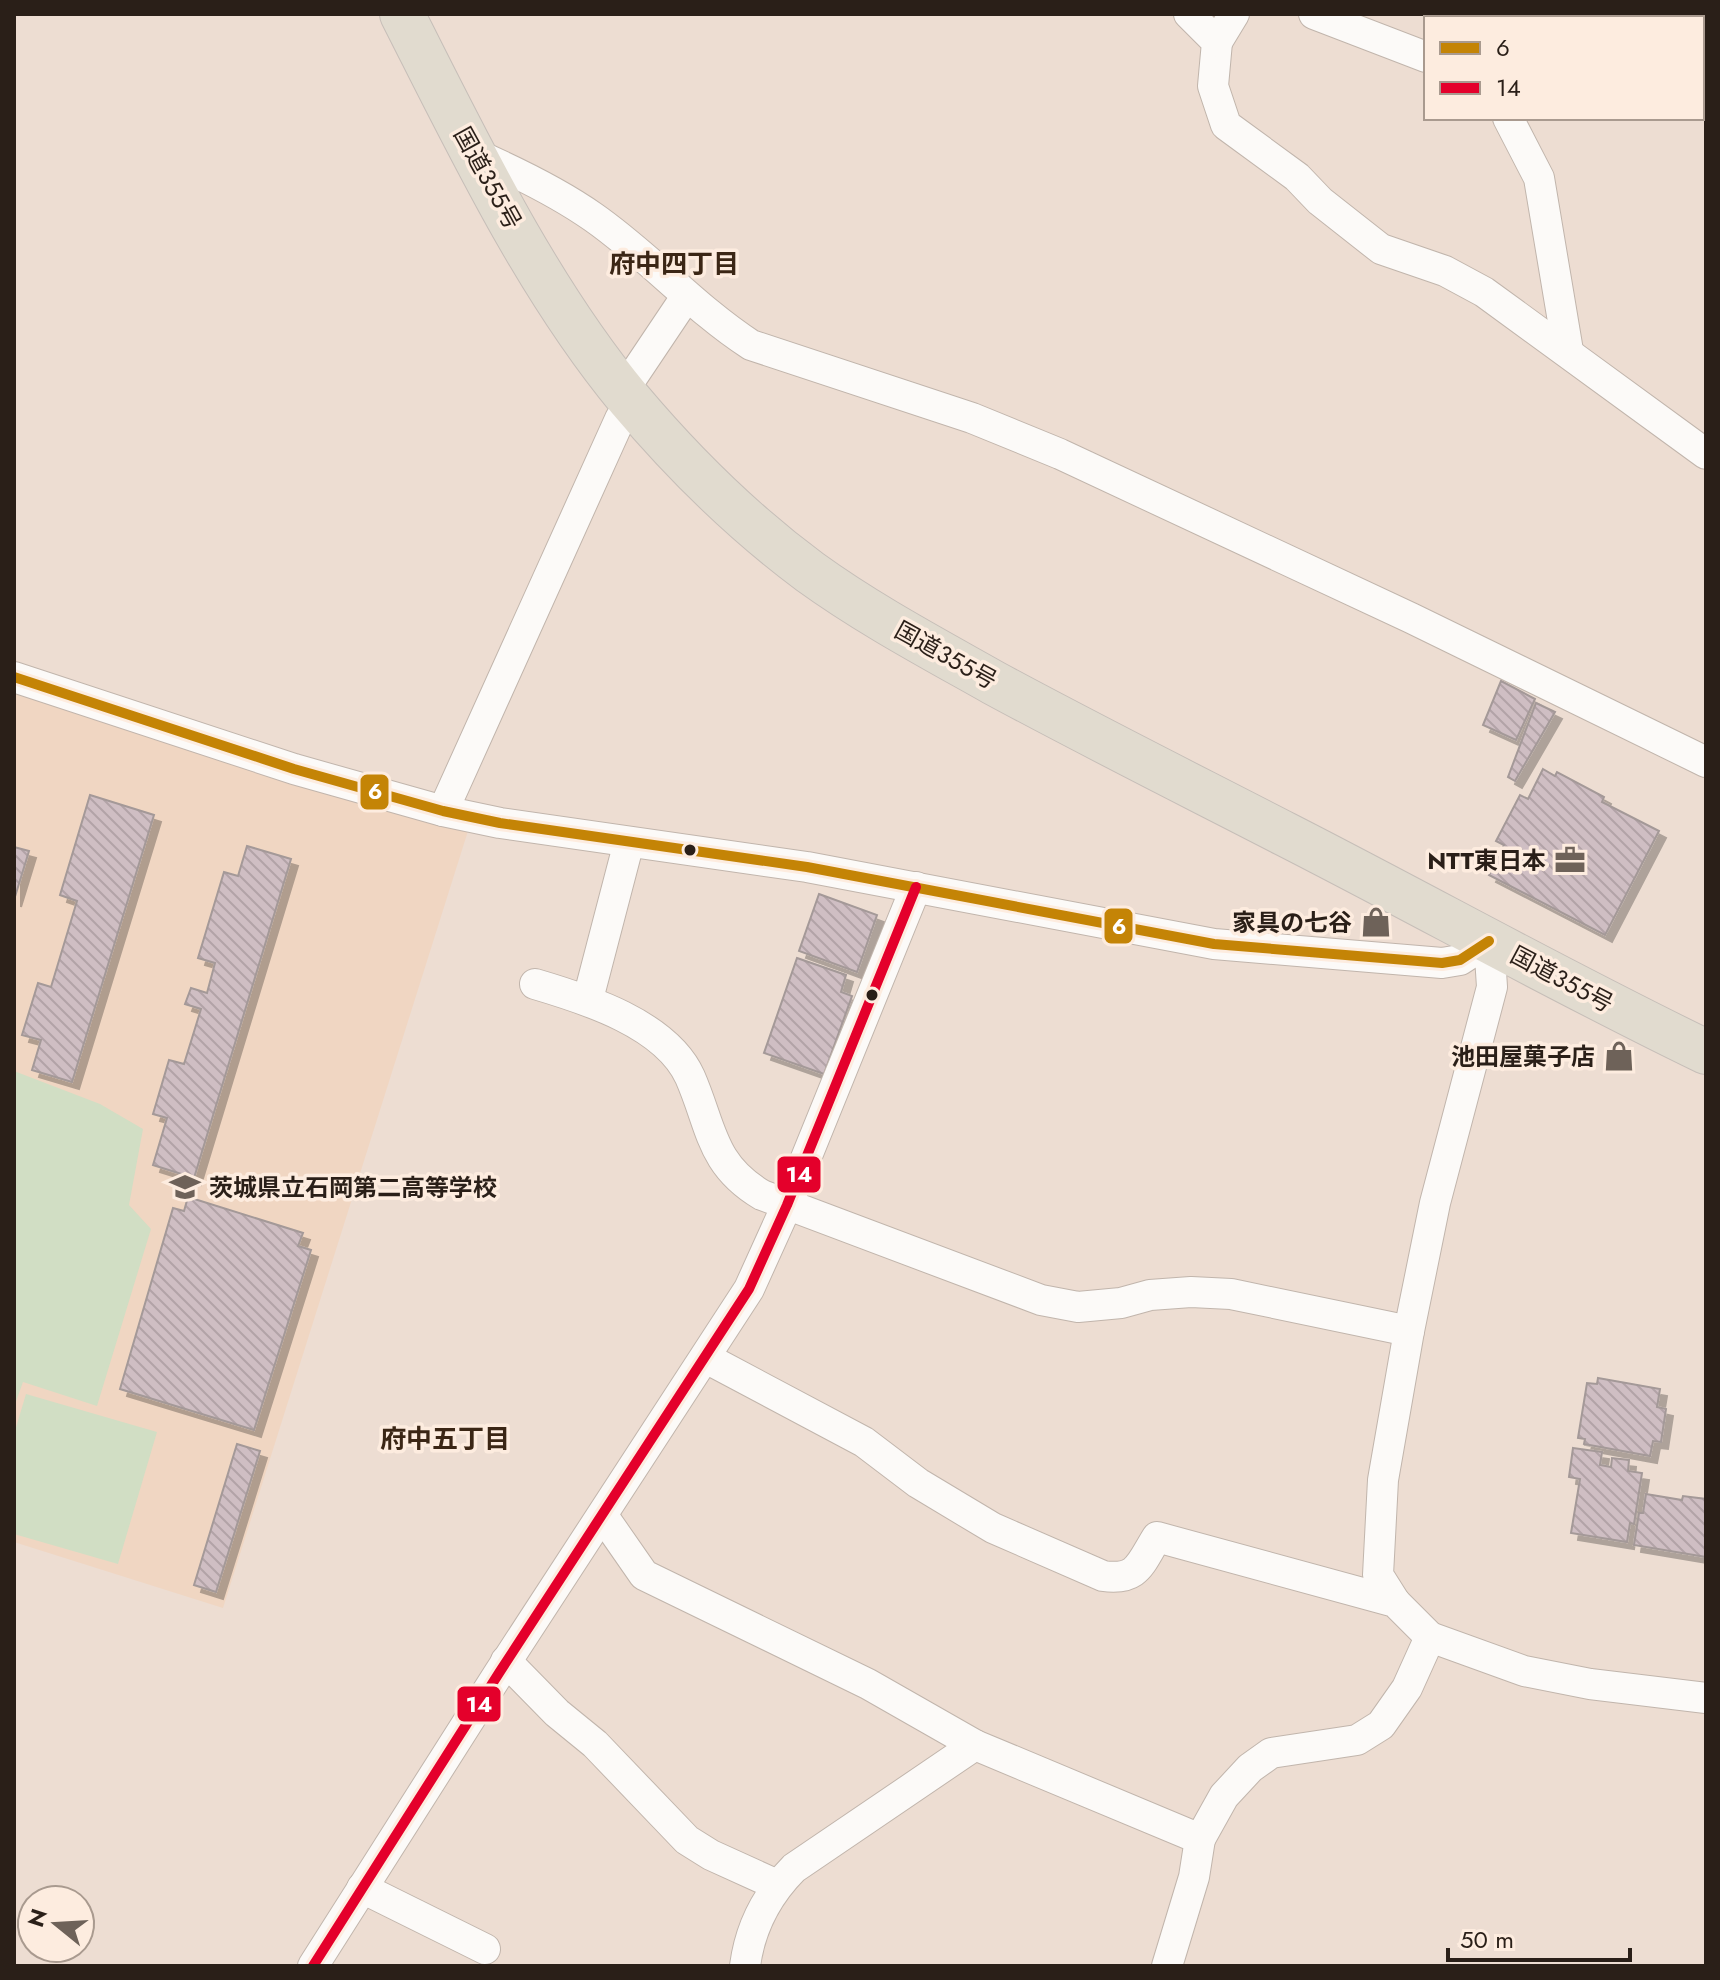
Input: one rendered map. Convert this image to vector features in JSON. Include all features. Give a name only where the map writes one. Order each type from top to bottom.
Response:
[{"type":"highway","name":"国道355号","points":[[402,14],[473,153],[555,295],[627,397],[740,514],[809,571],[878,617],[1049,712],[1706,1052]]},
{"type":"street","points":[[1189,14],[1217,42]]},
{"type":"street","points":[[1234,14],[1217,42],[1213,86],[1226,125],[1297,177],[1320,201],[1381,249],[1445,271],[1484,292],[1706,454]]},
{"type":"street","points":[[1314,14],[1424,56]]},
{"type":"street","points":[[1509,120],[1539,178],[1568,351]]},
{"type":"street","points":[[473,153],[512,170],[592,216],[686,297],[751,345],[972,418],[1060,454],[1411,618],[1706,762]]},
{"type":"street","points":[[443,811],[620,419],[627,397],[686,297]]},
{"type":"street","points":[[14,677],[294,769],[443,811],[500,823],[807,867],[1214,944],[1442,963],[1460,960],[1489,941],[1492,987],[1435,1203],[1409,1331],[1383,1480],[1378,1575],[1395,1602],[1430,1637],[1524,1671],[1590,1684],[1706,1698]]},
{"type":"street","points":[[588,999],[629,842]]},
{"type":"street","points":[[313,1966],[506,1661],[749,1289],[787,1205],[916,887]]},
{"type":"street","points":[[535,984],[588,999],[642,1029],[673,1053],[689,1076],[718,1152],[725,1162],[748,1187],[787,1205],[1041,1300],[1078,1307],[1121,1303],[1163,1294],[1231,1294],[1409,1331]]},
{"type":"street","points":[[706,1358],[864,1442],[918,1483],[993,1528],[1103,1576],[1121,1579],[1136,1571],[1157,1537],[1395,1602]]},
{"type":"street","points":[[603,1516],[644,1575],[868,1684],[975,1745],[1200,1839]]},
{"type":"street","points":[[1167,1966],[1194,1877],[1200,1839],[1224,1796],[1250,1768],[1271,1753],[1357,1740],[1381,1725],[1407,1688],[1430,1637]]},
{"type":"street","points":[[506,1661],[557,1713],[595,1744],[687,1840],[711,1855],[777,1885]]},
{"type":"street","points":[[745,1966],[748,1946],[760,1915],[777,1885],[794,1868],[975,1745]]},
{"type":"street","points":[[362,1888],[485,1949]]},
{"type":"shaded area","name":"茨城県立石岡第二高等学校","points":[[14,692],[468,831],[223,1608],[14,1542]]},
{"type":"green space","points":[[14,1071],[100,1104],[143,1129],[129,1205],[151,1229],[97,1406],[23,1382],[14,1407]]},
{"type":"green space","points":[[26,1394],[157,1432],[118,1564],[14,1534],[14,1434]]},
{"type":"building","points":[[1501,681],[1535,699],[1516,740],[1483,725]]},
{"type":"building","points":[[1536,703],[1555,712],[1515,781],[1508,777]]},
{"type":"building","name":"NTT東日本","points":[[1543,769],[1555,776],[1557,772],[1604,797],[1602,802],[1659,831],[1605,935],[1489,875],[1504,845],[1496,841],[1520,795],[1528,799]]},
{"type":"building","points":[[90,795],[154,815],[72,1082],[32,1070],[41,1040],[22,1035],[38,983],[51,987],[77,901],[60,895]]},
{"type":"building","points":[[247,846],[291,859],[194,1178],[153,1165],[167,1118],[153,1114],[169,1060],[184,1064],[201,1009],[185,1004],[191,988],[207,993],[215,963],[198,958],[224,872],[238,876]]},
{"type":"building","points":[[14,847],[29,851],[14,900]]},
{"type":"building","points":[[819,894],[877,915],[857,972],[799,951]]},
{"type":"building","points":[[797,958],[846,975],[841,992],[852,996],[824,1074],[764,1053]]},
{"type":"building","points":[[188,1197],[303,1233],[298,1246],[311,1250],[254,1430],[120,1389],[173,1208],[184,1211]]},
{"type":"building","points":[[1598,1378],[1660,1389],[1657,1407],[1666,1409],[1661,1442],[1653,1441],[1650,1456],[1584,1444],[1585,1439],[1578,1438],[1587,1383],[1597,1384]]},
{"type":"building","points":[[237,1444],[260,1451],[216,1592],[194,1585]]},
{"type":"building","points":[[1573,1448],[1602,1452],[1600,1465],[1611,1467],[1612,1458],[1629,1460],[1628,1471],[1642,1473],[1634,1524],[1630,1523],[1627,1542],[1571,1533],[1580,1479],[1569,1477]]},
{"type":"building","points":[[1646,1494],[1682,1500],[1683,1496],[1706,1499],[1706,1557],[1634,1545],[1639,1513],[1643,1513]]},
{"type":"transit line","name":"6","points":[[14,677],[294,769],[443,811],[500,823],[807,867],[1214,944],[1442,963],[1460,960],[1489,941]]},
{"type":"transit line","name":"14","points":[[313,1966],[749,1289],[787,1205],[916,887]]},
{"type":"place","name":"NTT東日本","points":[[1570,860]]},
{"type":"place","name":"家具の七谷","points":[[1376,922]]},
{"type":"place","name":"池田屋菓子店","points":[[1619,1056]]},
{"type":"place","name":"茨城県立石岡第二高等学校","points":[[185,1187]]},
{"type":"district","name":"府中四丁目","points":[[674,264]]},
{"type":"district","name":"府中五丁目","points":[[445,1439]]}]
